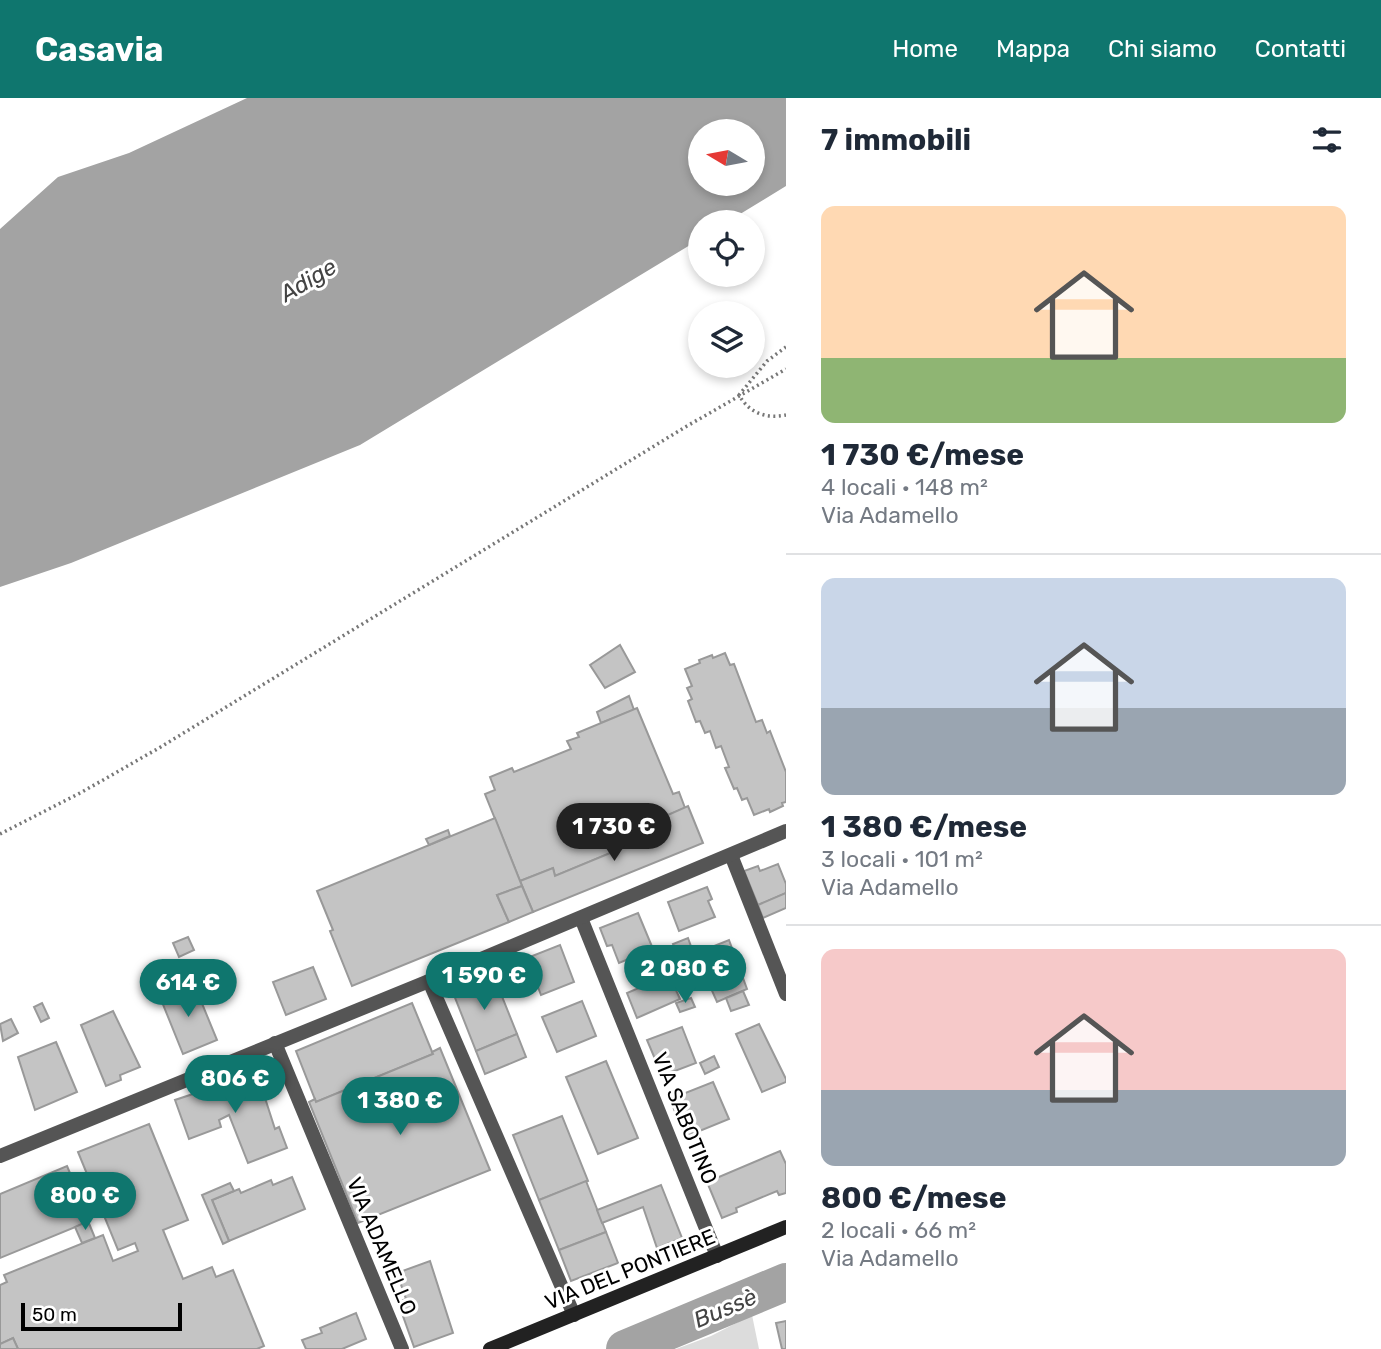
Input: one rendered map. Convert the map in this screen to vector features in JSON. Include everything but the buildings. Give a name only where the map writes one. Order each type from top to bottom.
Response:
[{"type":"main road","name":"VIA DEL PONTIERE","points":[[490,1349],[786,1227]]},
{"type":"street","points":[[0,1156],[429,981],[786,831]]},
{"type":"street","points":[[731,855],[786,994]]},
{"type":"street","name":"VIA SABOTINO","points":[[581,918],[717,1256]]},
{"type":"street","points":[[429,981],[573,1315]]},
{"type":"street","name":"VIA ADAMELLO","points":[[275,1043],[402,1349]]},
{"type":"path","points":[[739,395],[767,360],[786,346]]},
{"type":"path","points":[[0,834],[159,748],[786,369]]},
{"type":"path","points":[[739,395],[743,403],[755,412],[769,416],[786,415]]},
{"type":"shaded area","points":[[752,1315],[759,1349],[676,1349],[711,1336]]},
{"type":"water","name":"Adige","points":[[247,98],[786,98],[786,186],[747,210],[688,210],[688,246],[360,445],[71,563],[0,587],[0,229],[58,177],[129,153]]},
{"type":"waterway","name":"Bussè","points":[[625,1349],[786,1282]]}]
